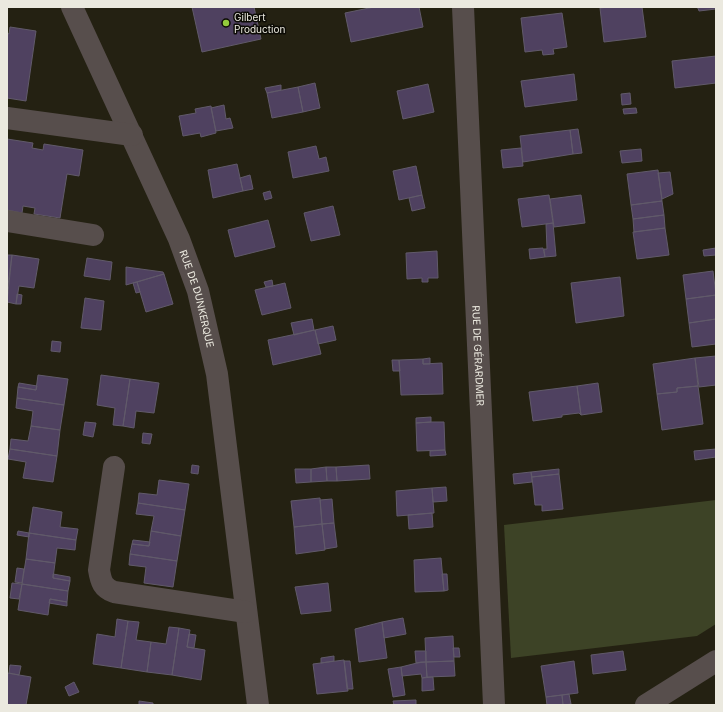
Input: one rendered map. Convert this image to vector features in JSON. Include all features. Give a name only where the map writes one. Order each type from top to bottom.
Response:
[{"type":"street","name":"RUE DE DUNKERQUE","points":[[72,7],[179,239],[198,291],[209,332],[217,374],[258,705]]},
{"type":"street","name":"RUE DE GÉRARDMER","points":[[463,7],[494,705]]},
{"type":"street","points":[[7,118],[132,135]]},
{"type":"street","points":[[7,221],[93,235]]},
{"type":"street","points":[[114,467],[99,570],[100,579],[107,590],[246,612]]},
{"type":"street","points":[[646,705],[716,660]]},
{"type":"green space","points":[[716,500],[716,624],[697,636],[511,658],[504,525]]},
{"type":"building","name":"Gilbert Production","points":[[192,7],[254,7],[261,39],[202,52]]},
{"type":"building","points":[[374,7],[419,7],[423,27],[351,42],[345,13]]},
{"type":"building","points":[[642,7],[646,37],[604,42],[600,8]]},
{"type":"building","points":[[695,7],[716,7],[716,9],[699,11],[698,8]]},
{"type":"building","points":[[562,13],[567,47],[553,49],[554,54],[543,55],[542,50],[525,52],[521,18]]},
{"type":"building","points":[[10,27],[36,31],[26,101],[7,98],[7,33],[9,34]]},
{"type":"building","points":[[716,56],[716,83],[675,88],[672,61]]},
{"type":"building","points":[[574,74],[577,100],[525,107],[521,81]]},
{"type":"building","points":[[315,83],[320,108],[303,112],[298,87]]},
{"type":"building","points":[[428,84],[434,112],[403,119],[397,91]]},
{"type":"building","points":[[281,85],[281,90],[267,93],[265,88]]},
{"type":"building","points":[[298,87],[303,112],[272,118],[267,93]]},
{"type":"building","points":[[630,93],[631,104],[622,105],[621,94]]},
{"type":"building","points":[[224,105],[226,119],[230,118],[233,128],[216,131],[211,108]]},
{"type":"building","points":[[211,106],[216,133],[201,137],[200,133],[183,136],[179,116],[196,113],[195,109]]},
{"type":"building","points":[[636,108],[637,113],[624,114],[623,109]]},
{"type":"building","points":[[578,129],[582,153],[573,154],[570,130]]},
{"type":"building","points":[[570,130],[573,154],[523,162],[520,136]]},
{"type":"building","points":[[7,139],[33,143],[32,148],[43,150],[44,144],[83,150],[79,176],[67,174],[60,218],[34,214],[35,208],[23,206],[22,213],[7,210]]},
{"type":"building","points":[[316,146],[319,159],[326,157],[329,171],[293,178],[288,152]]},
{"type":"building","points":[[521,148],[523,166],[503,168],[501,150]]},
{"type":"building","points":[[641,149],[642,161],[622,163],[620,151]]},
{"type":"building","points":[[237,164],[243,191],[213,198],[208,170]]},
{"type":"building","points":[[416,166],[422,195],[399,200],[393,171]]},
{"type":"building","points":[[658,170],[662,201],[631,205],[627,174]]},
{"type":"building","points":[[670,172],[673,194],[662,199],[658,173]]},
{"type":"building","points":[[250,175],[253,189],[243,191],[240,178]]},
{"type":"building","points":[[270,191],[272,198],[265,200],[263,193]]},
{"type":"building","points":[[422,195],[425,208],[412,211],[409,198]]},
{"type":"building","points":[[549,195],[553,223],[522,227],[518,199]]},
{"type":"building","points":[[581,195],[585,223],[554,227],[550,199]]},
{"type":"building","points":[[662,201],[664,215],[633,219],[631,205]]},
{"type":"building","points":[[333,206],[340,235],[311,241],[304,213]]},
{"type":"building","points":[[664,215],[665,228],[634,232],[633,219]]},
{"type":"building","points":[[268,220],[275,247],[235,257],[228,230]]},
{"type":"building","points":[[553,223],[556,256],[545,257],[544,249],[547,249],[546,224]]},
{"type":"building","points":[[665,228],[669,255],[637,259],[633,232]]},
{"type":"building","points":[[543,248],[545,257],[530,259],[529,249]]},
{"type":"building","points":[[716,248],[716,255],[704,256],[703,250]]},
{"type":"building","points":[[437,251],[438,278],[428,278],[428,282],[422,282],[422,278],[407,279],[406,253]]},
{"type":"building","points":[[7,255],[12,255],[7,293]]},
{"type":"building","points":[[12,255],[39,259],[34,288],[19,286],[16,304],[7,302]]},
{"type":"building","points":[[87,258],[112,262],[110,280],[84,276]]},
{"type":"building","points":[[126,267],[163,272],[164,274],[126,285]]},
{"type":"building","points":[[713,271],[716,295],[686,299],[683,275]]},
{"type":"building","points":[[164,274],[173,304],[146,312],[137,282]]},
{"type":"building","points":[[620,277],[624,316],[576,323],[571,283]]},
{"type":"building","points":[[272,280],[273,286],[266,287],[264,282]]},
{"type":"building","points":[[137,282],[140,292],[136,293],[133,283]]},
{"type":"building","points":[[285,283],[291,308],[262,315],[255,290]]},
{"type":"building","points":[[17,294],[22,295],[21,304],[16,304]]},
{"type":"building","points":[[716,295],[716,319],[689,323],[686,299]]},
{"type":"building","points":[[85,298],[104,301],[101,330],[81,328]]},
{"type":"building","points":[[312,319],[314,330],[294,335],[291,323]]},
{"type":"building","points":[[716,319],[716,344],[692,347],[689,323]]},
{"type":"building","points":[[333,326],[336,340],[318,344],[315,330]]},
{"type":"building","points":[[315,330],[321,354],[273,365],[268,340]]},
{"type":"building","points":[[52,341],[61,342],[60,352],[51,351]]},
{"type":"building","points":[[716,356],[716,385],[699,387],[695,358]]},
{"type":"building","points":[[430,358],[430,364],[423,364],[423,359]]},
{"type":"building","points":[[695,358],[698,386],[677,388],[677,392],[657,394],[653,364]]},
{"type":"building","points":[[423,359],[423,364],[442,363],[443,394],[401,395],[399,360]]},
{"type":"building","points":[[392,360],[399,360],[400,371],[393,371]]},
{"type":"building","points":[[38,375],[68,379],[64,405],[17,398],[18,387],[36,390]]},
{"type":"building","points":[[101,375],[130,379],[123,426],[113,425],[115,408],[97,405]]},
{"type":"building","points":[[130,379],[159,383],[154,413],[136,411],[134,428],[123,426]]},
{"type":"building","points":[[19,383],[37,386],[36,390],[18,387]]},
{"type":"building","points":[[598,383],[602,412],[581,415],[577,386]]},
{"type":"building","points":[[577,386],[581,415],[579,413],[562,415],[562,417],[533,421],[529,392]]},
{"type":"building","points":[[698,386],[703,424],[662,430],[657,394],[677,392],[677,388]]},
{"type":"building","points":[[17,398],[64,405],[60,430],[31,426],[33,411],[16,408]]},
{"type":"building","points":[[431,417],[431,422],[416,423],[416,418]]},
{"type":"building","points":[[85,422],[96,423],[93,437],[83,435]]},
{"type":"building","points":[[444,422],[445,450],[417,451],[416,423]]},
{"type":"building","points":[[31,426],[60,430],[57,456],[10,449],[11,439],[28,441]]},
{"type":"building","points":[[143,433],[152,434],[150,444],[142,443]]},
{"type":"building","points":[[10,449],[57,456],[53,482],[23,478],[26,462],[8,459]]},
{"type":"building","points":[[716,449],[716,457],[695,460],[694,451]]},
{"type":"building","points":[[445,450],[446,455],[430,456],[430,451]]},
{"type":"building","points":[[192,465],[199,466],[198,474],[191,473]]},
{"type":"building","points":[[369,465],[370,479],[337,481],[336,467]]},
{"type":"building","points":[[326,467],[327,481],[311,482],[311,469]]},
{"type":"building","points":[[326,467],[336,467],[337,481],[327,481]]},
{"type":"building","points":[[295,469],[311,469],[311,482],[296,483]]},
{"type":"building","points":[[559,469],[559,474],[532,477],[531,472]]},
{"type":"building","points":[[531,472],[532,482],[514,484],[513,474]]},
{"type":"building","points":[[559,474],[563,509],[542,511],[542,505],[535,505],[532,477]]},
{"type":"building","points":[[159,480],[189,484],[185,510],[138,503],[139,493],[157,495]]},
{"type":"building","points":[[446,487],[447,501],[433,502],[432,488]]},
{"type":"building","points":[[432,488],[434,513],[397,516],[396,491]]},
{"type":"building","points":[[320,498],[322,524],[294,527],[291,501]]},
{"type":"building","points":[[332,499],[334,523],[322,524],[320,500]]},
{"type":"building","points":[[138,503],[185,510],[181,536],[151,531],[154,516],[136,514]]},
{"type":"building","points":[[33,507],[62,512],[60,527],[78,529],[76,540],[29,533]]},
{"type":"building","points":[[432,513],[433,527],[409,529],[408,515]]},
{"type":"building","points":[[334,523],[337,547],[325,549],[322,524]]},
{"type":"building","points":[[322,524],[325,550],[296,554],[294,527]]},
{"type":"building","points":[[18,531],[29,533],[29,537],[17,535]]},
{"type":"building","points":[[151,531],[181,536],[177,561],[130,554],[132,544],[149,546]]},
{"type":"building","points":[[29,533],[76,540],[75,550],[57,548],[55,563],[26,559]]},
{"type":"building","points":[[133,540],[150,542],[149,546],[132,544]]},
{"type":"building","points":[[130,554],[177,561],[173,587],[144,583],[146,567],[129,565]]},
{"type":"building","points":[[441,558],[444,591],[415,592],[414,560]]},
{"type":"building","points":[[26,559],[55,563],[53,578],[70,581],[68,591],[22,584]]},
{"type":"building","points":[[17,568],[24,569],[22,583],[15,582]]},
{"type":"building","points":[[53,574],[70,577],[70,581],[53,578]]},
{"type":"building","points":[[442,574],[447,574],[448,590],[444,591]]},
{"type":"building","points":[[12,583],[22,584],[19,599],[10,598]]},
{"type":"building","points":[[328,583],[331,611],[301,614],[295,587]]},
{"type":"building","points":[[22,584],[68,591],[67,602],[50,599],[48,615],[18,610]]},
{"type":"building","points":[[50,599],[67,602],[67,606],[49,603]]},
{"type":"building","points":[[403,618],[406,634],[384,638],[382,622]]},
{"type":"building","points":[[117,619],[128,621],[121,668],[93,664],[97,634],[115,637]]},
{"type":"building","points":[[128,621],[139,622],[136,640],[151,642],[147,672],[121,668]]},
{"type":"building","points":[[382,622],[387,658],[359,662],[355,629]]},
{"type":"building","points":[[169,627],[179,628],[172,675],[147,672],[151,642],[166,644]]},
{"type":"building","points":[[179,628],[190,630],[187,647],[205,650],[201,680],[172,675]]},
{"type":"building","points":[[189,634],[196,635],[194,648],[187,647]]},
{"type":"building","points":[[453,636],[454,661],[426,662],[425,638]]},
{"type":"building","points":[[453,648],[459,648],[460,657],[454,657]]},
{"type":"building","points":[[415,651],[426,651],[426,662],[416,663]]},
{"type":"building","points":[[623,651],[626,670],[593,674],[591,655]]},
{"type":"building","points":[[334,656],[334,661],[321,663],[321,658]]},
{"type":"building","points":[[344,660],[348,691],[317,694],[313,664]]},
{"type":"building","points":[[344,661],[350,661],[353,689],[347,689]]},
{"type":"building","points":[[454,661],[455,676],[427,677],[426,662]]},
{"type":"building","points":[[574,661],[578,693],[546,697],[541,666]]},
{"type":"building","points":[[426,662],[427,677],[422,678],[421,674],[402,676],[401,667]]},
{"type":"building","points":[[10,665],[21,666],[19,675],[9,673]]},
{"type":"building","points":[[401,667],[405,695],[393,697],[388,669]]},
{"type":"building","points":[[7,673],[31,677],[26,705],[7,705]]},
{"type":"building","points":[[433,677],[434,690],[422,691],[422,678]]},
{"type":"building","points":[[74,682],[79,692],[69,696],[65,687]]},
{"type":"building","points":[[569,694],[571,704],[563,705],[562,695]]},
{"type":"building","points":[[562,695],[563,705],[547,705],[546,697]]},
{"type":"building","points":[[416,700],[416,705],[394,705],[393,701]]},
{"type":"building","points":[[139,701],[153,703],[153,705],[139,705]]},
{"type":"place","name":"Gilbert Production","points":[[226,23]]}]
